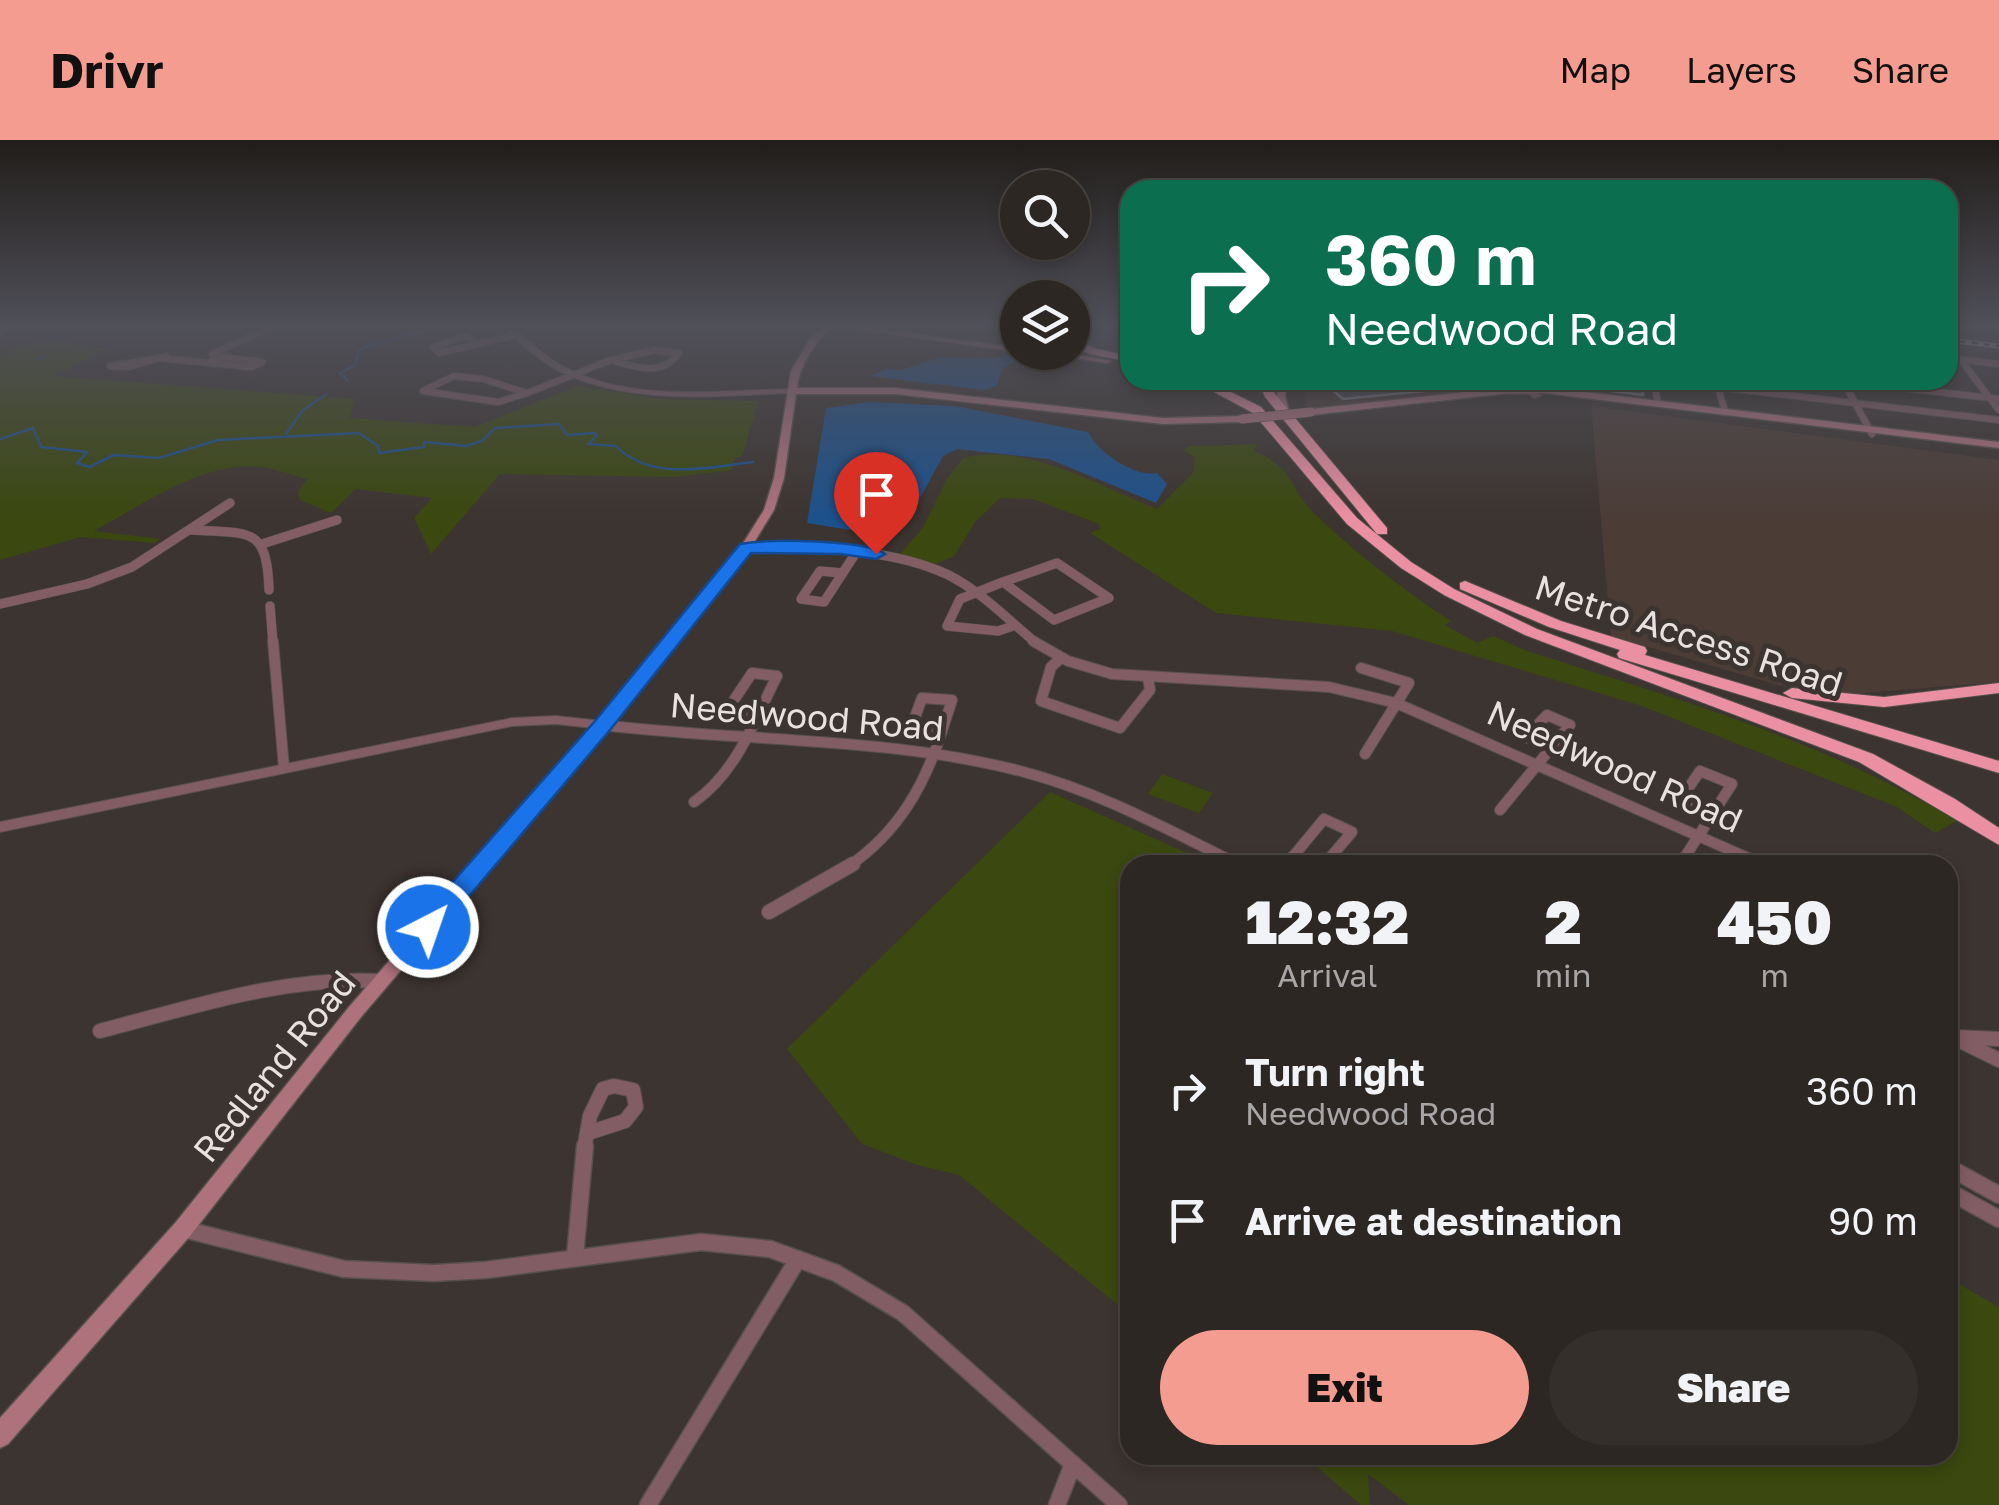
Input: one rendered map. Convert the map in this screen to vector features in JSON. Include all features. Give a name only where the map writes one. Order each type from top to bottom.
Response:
[{"type":"highway","name":"Metro Access Road","points":[[1219,391],[1257,410],[1352,521],[1406,566],[1484,612],[1623,666],[1999,779]]},
{"type":"highway","points":[[1235,391],[1274,412],[1350,496]]},
{"type":"highway","name":"Metro Access Road","points":[[1268,391],[1350,496],[1398,544],[1510,611],[1598,646],[1999,766]]},
{"type":"highway","points":[[1464,586],[1586,635],[1812,697],[1884,702],[1999,688]]},
{"type":"highway","points":[[1623,666],[1866,758],[1999,838]]},
{"type":"main road","points":[[792,391],[895,391],[1164,421],[1533,393],[1658,402],[1871,432]]},
{"type":"main road","name":"Redland Road","points":[[0,1436],[182,1229],[381,981],[602,725],[746,548],[768,510],[778,478],[792,391]]},
{"type":"main road","points":[[1282,391],[1285,412]]},
{"type":"main road","points":[[1533,393],[1999,448]]},
{"type":"street","points":[[424,391],[498,402],[530,391]]},
{"type":"street","points":[[522,391],[527,392]]},
{"type":"street","points":[[747,391],[792,391]]},
{"type":"street","points":[[1529,391],[1533,393]]},
{"type":"street","points":[[1656,391],[1658,402]]},
{"type":"street","points":[[1719,391],[1725,411]]},
{"type":"street","points":[[1770,391],[1999,420]]},
{"type":"street","points":[[1849,391],[1871,432]]},
{"type":"street","points":[[1926,391],[1995,398],[1999,410]]},
{"type":"street","points":[[0,604],[106,578],[132,567],[230,503]]},
{"type":"street","points":[[262,544],[337,520]]},
{"type":"street","points":[[192,530],[246,537],[262,544],[266,550],[269,590]]},
{"type":"street","name":"Needwood Road","points":[[746,548],[857,551],[938,570],[976,593],[1014,626],[1062,658],[1112,674],[1329,687],[1396,703],[1743,855]]},
{"type":"street","points":[[842,573],[820,570],[801,599],[824,602],[857,551]]},
{"type":"street","points":[[1004,582],[1054,620],[1109,598],[1056,563],[1004,582],[957,601],[947,626],[998,631],[1014,626]]},
{"type":"street","points":[[270,606],[284,768]]},
{"type":"street","points":[[1062,658],[1051,667],[1042,701],[1120,728],[1150,690],[1148,678]]},
{"type":"street","points":[[1361,668],[1409,683],[1366,754]]},
{"type":"street","points":[[694,802],[721,781],[742,742],[756,715],[776,676],[752,673],[726,712],[756,715]]},
{"type":"street","name":"Needwood Road","points":[[0,826],[512,722],[556,720],[742,742],[886,748],[1022,772],[1078,792],[1218,855]]},
{"type":"street","points":[[769,912],[845,870],[889,835],[915,803],[943,731]]},
{"type":"street","points":[[1500,810],[1551,748]]},
{"type":"street","points":[[1686,855],[1732,784],[1700,771],[1679,802],[1710,816]]},
{"type":"street","points":[[1294,855],[1324,819],[1352,832],[1332,855]]},
{"type":"street","points":[[100,1031],[298,982],[342,977],[381,981]]},
{"type":"street","points":[[1958,1037],[1999,1039]]},
{"type":"street","points":[[1958,1040],[1999,1060]]},
{"type":"street","points":[[574,1256],[588,1132]]},
{"type":"street","points":[[1958,1172],[1999,1195]]},
{"type":"street","points":[[1958,1196],[1999,1219]]},
{"type":"street","points":[[182,1229],[344,1270],[486,1270],[702,1242],[770,1249],[836,1273],[903,1313],[1119,1505]]},
{"type":"street","points":[[648,1505],[798,1259]]},
{"type":"street","points":[[1057,1505],[1072,1464]]},
{"type":"shaded area","points":[[1306,391],[1476,391],[1309,409]]},
{"type":"shaded area","points":[[1591,406],[1999,460],[1999,682],[1851,694],[1777,685],[1611,636]]},
{"type":"green space","points":[[0,391],[246,391],[354,399],[350,418],[474,427],[566,391],[608,391],[660,399],[759,401],[742,456],[735,458],[732,470],[675,477],[500,474],[431,554],[414,518],[432,498],[356,489],[331,513],[300,500],[298,492],[307,479],[267,468],[239,467],[195,477],[94,531],[161,539],[154,543],[81,537],[0,560]]},
{"type":"green space","points":[[1259,444],[1253,450],[1285,472],[1307,505],[1332,529],[1381,571],[1451,621],[1445,625],[1477,643],[1493,636],[1802,744],[1957,821],[1935,833],[1897,807],[1639,705],[1392,631],[1216,613],[1090,533],[1100,529],[1099,524],[1033,499],[1000,498],[976,521],[954,556],[935,564],[900,554],[922,529],[948,477],[963,458],[988,455],[1037,461],[1157,509],[1193,473],[1195,458],[1184,450],[1189,446]]},
{"type":"green space","points":[[1162,774],[1213,793],[1199,813],[1148,794]]},
{"type":"green space","points":[[1050,792],[1192,855],[1120,855],[1120,1307],[959,1175],[917,1165],[862,1144],[787,1049]]},
{"type":"green space","points":[[1958,1284],[1999,1307],[1999,1505],[1409,1505],[1368,1474],[1370,1505],[1361,1505],[1315,1465],[1958,1465]]},
{"type":"water","points":[[870,402],[955,406],[1088,432],[1117,461],[1138,471],[1157,473],[1167,484],[1156,503],[1049,459],[957,449],[943,456],[914,509],[888,536],[807,523],[826,408]]},
{"type":"building","points":[[1333,391],[1427,391],[1343,399]]},
{"type":"building","points":[[1608,391],[1642,391],[1643,395]]},
{"type":"waterway","points":[[286,434],[303,410],[327,394]]},
{"type":"waterway","points":[[0,439],[33,428],[41,447],[87,452],[77,463],[89,467],[114,455],[159,458],[218,440],[359,433],[378,446],[379,453],[424,447],[424,442],[466,446],[482,441],[495,428],[559,424],[567,435],[597,435],[588,444],[616,446],[630,457],[663,468],[699,469],[753,462]]},
{"type":"route","points":[[428,927],[602,725],[746,548],[841,549],[876,554]]}]
